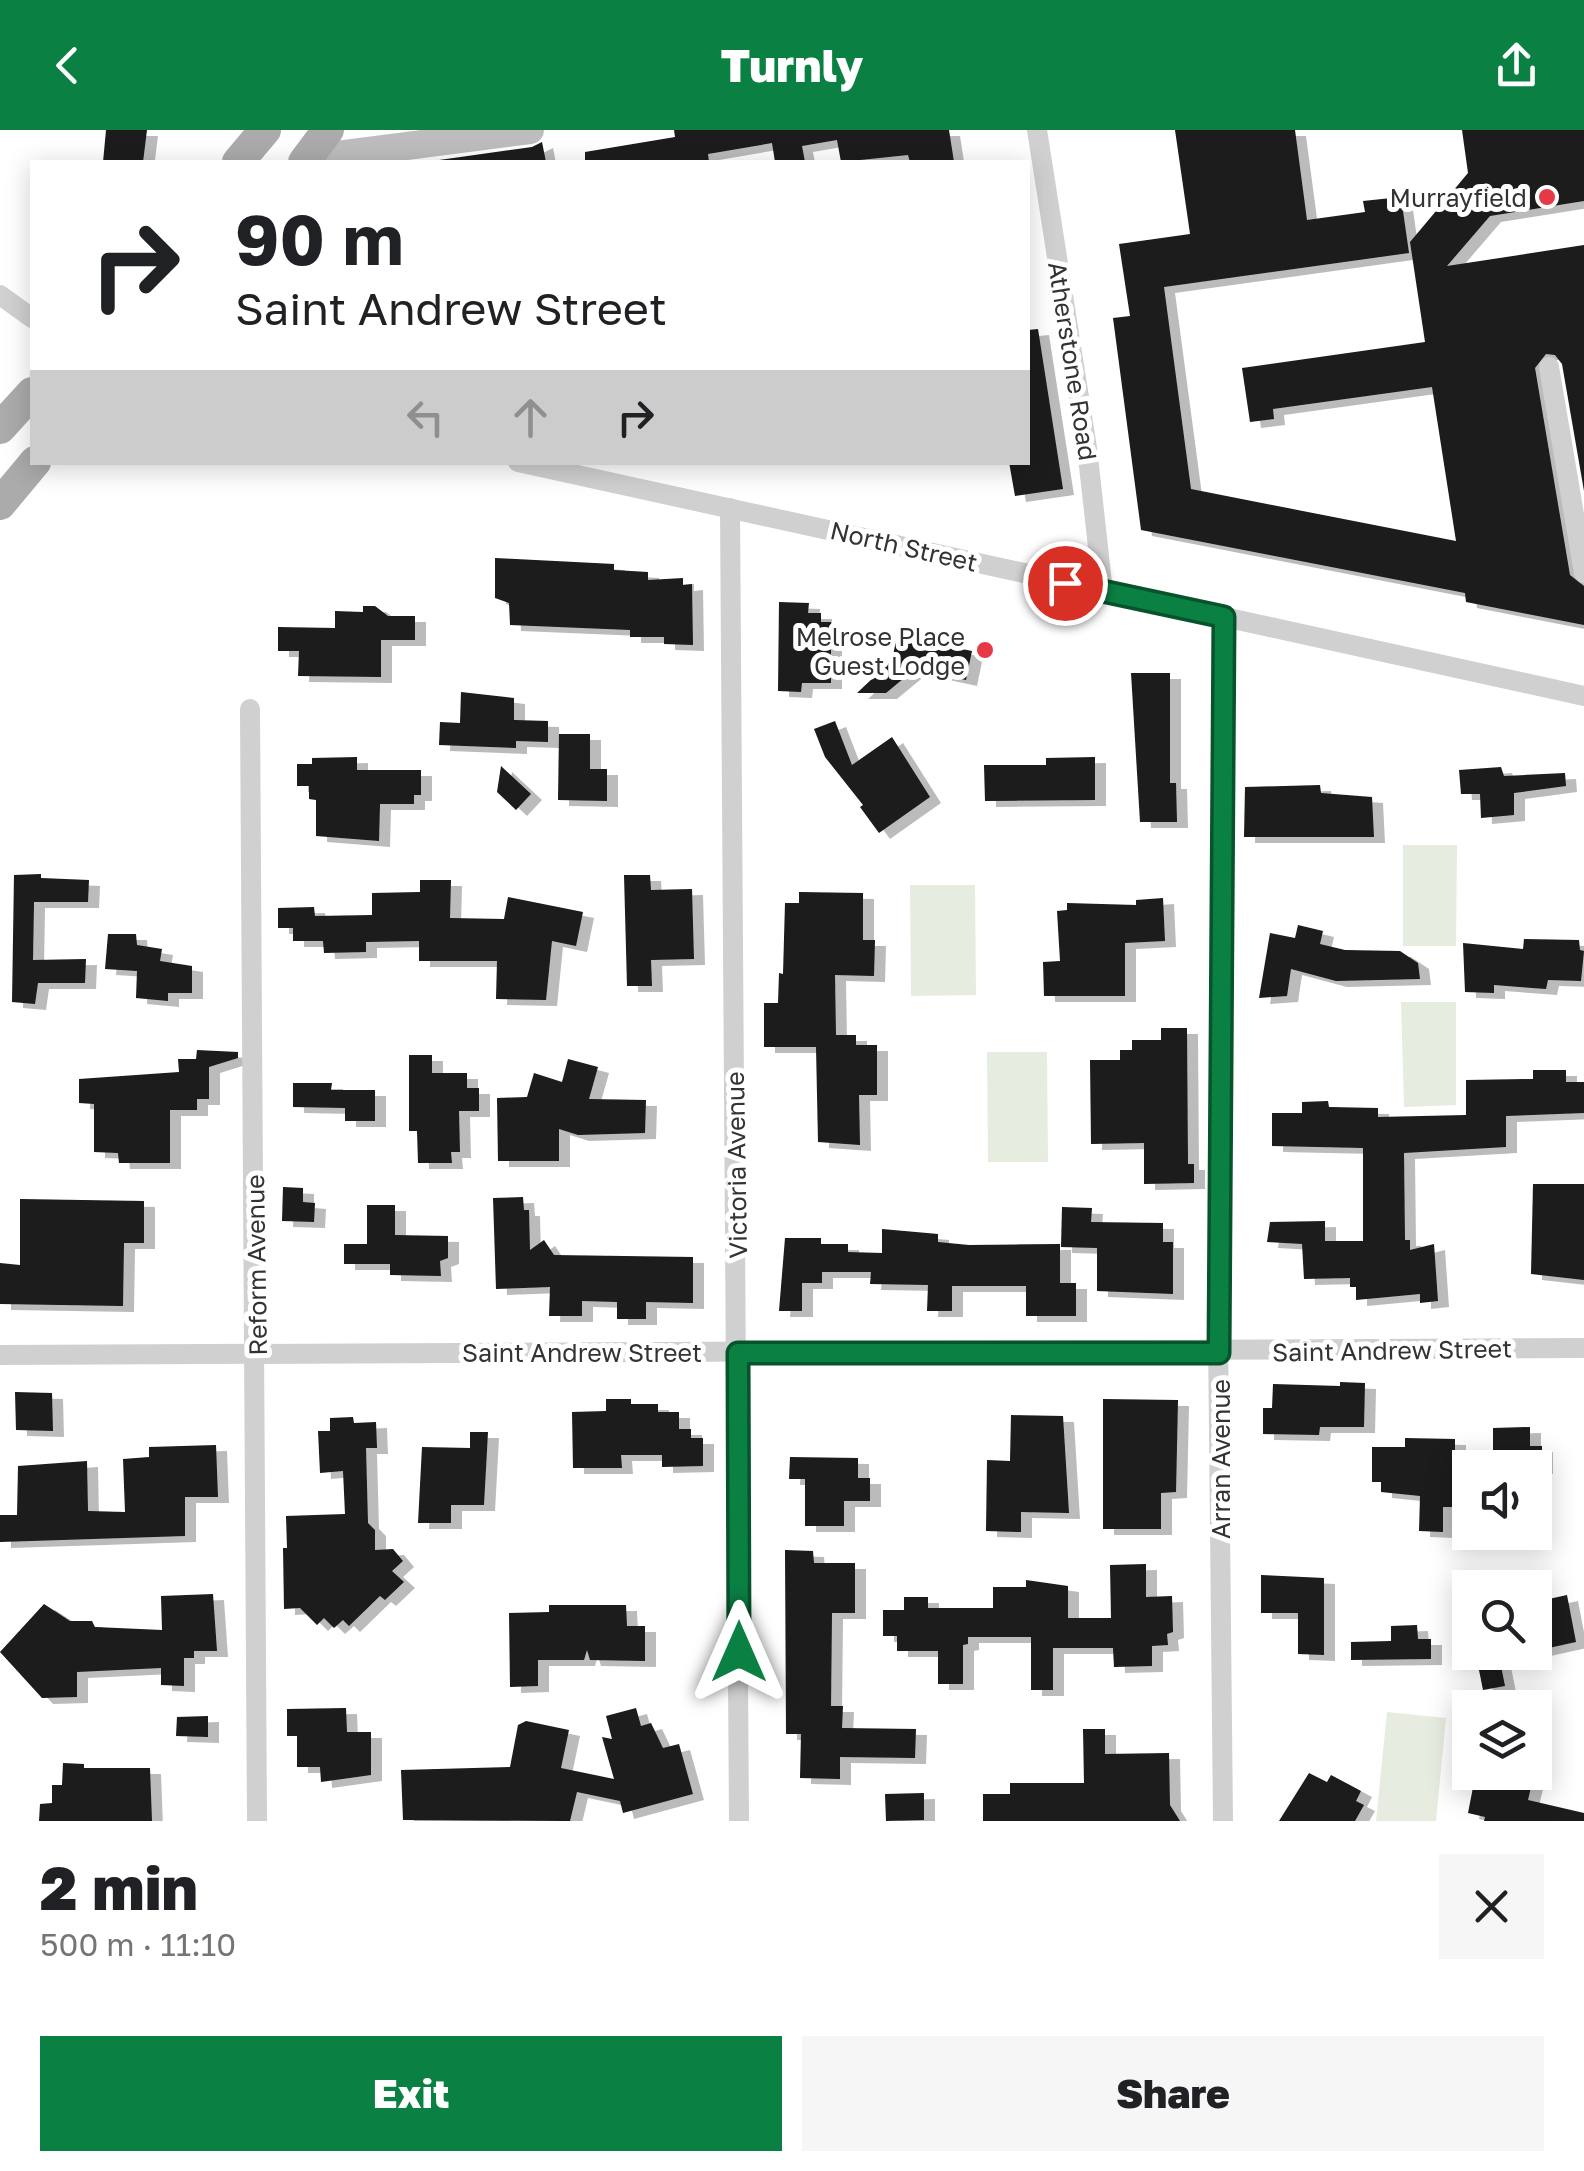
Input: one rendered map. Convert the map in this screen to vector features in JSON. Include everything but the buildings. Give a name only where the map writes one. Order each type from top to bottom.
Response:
[{"type":"main road","points":[[306,160],[328,130]]},
{"type":"main road","points":[[312,160],[530,130]]},
{"type":"main road","points":[[0,428],[30,395]]},
{"type":"main road","points":[[0,504],[32,465]]},
{"type":"street","name":"Atherstone Road","points":[[1037,130],[1087,448],[1103,592]]},
{"type":"street","points":[[0,295],[30,317]]},
{"type":"street","points":[[1549,367],[1584,572]]},
{"type":"street","name":"North Street","points":[[532,465],[1103,592],[1584,693]]},
{"type":"street","name":"Victoria Avenue","points":[[730,508],[739,1821]]},
{"type":"street","name":"Arran Avenue","points":[[1223,1821],[1219,1353],[1224,617]]},
{"type":"street","name":"Reform Avenue","points":[[250,708],[258,1821]]},
{"type":"street","name":"Saint Andrew Street","points":[[0,1355],[1219,1353],[1584,1348]]},
{"type":"shaded area","points":[[1403,845],[1457,845],[1456,946],[1403,946]]},
{"type":"shaded area","points":[[910,885],[975,885],[976,995],[911,996]]},
{"type":"shaded area","points":[[1401,1002],[1456,1002],[1456,1105],[1404,1107]]},
{"type":"shaded area","points":[[987,1052],[1047,1052],[1048,1162],[988,1162]]},
{"type":"shaded area","points":[[1387,1712],[1446,1718],[1436,1821],[1376,1821]]},
{"type":"place","name":"Murrayfield","points":[[1547,197]]},
{"type":"place","name":"Melrose Place Guest Lodge","points":[[985,650]]},
{"type":"route","points":[[739,1652],[738,1353],[1219,1353],[1224,617],[1065,583]]}]
